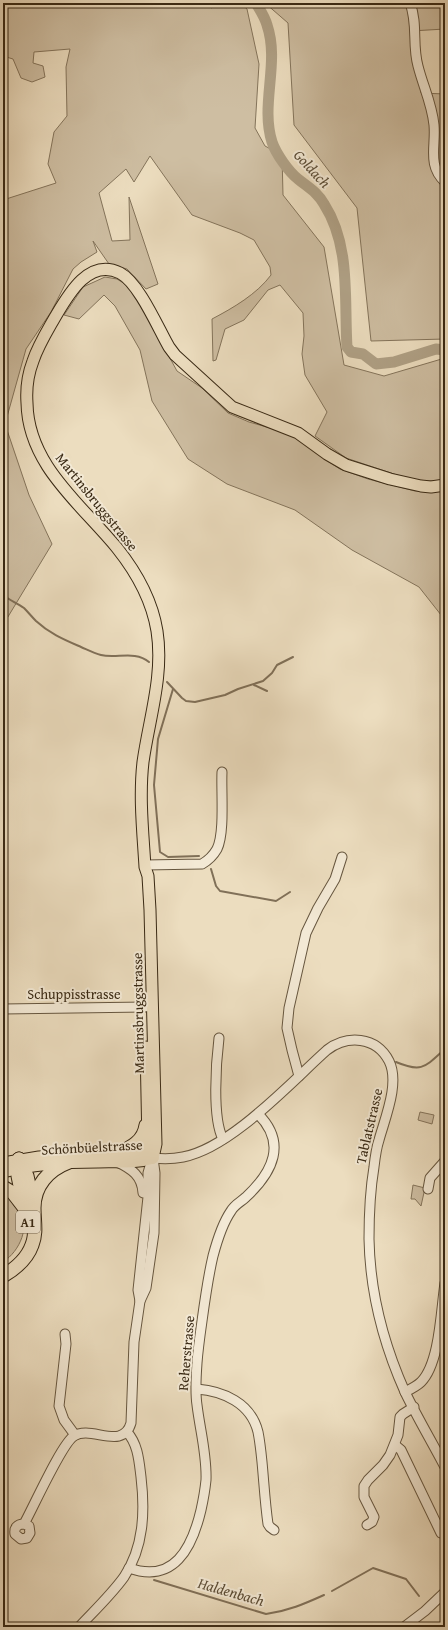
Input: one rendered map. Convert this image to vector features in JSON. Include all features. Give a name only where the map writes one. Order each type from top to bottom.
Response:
[{"type":"highway","name":"A1","points":[[30,1210],[42,1180],[53,1170],[69,1162]]},
{"type":"highway","name":"A1","points":[[3,1267],[16,1258],[24,1245],[28,1230],[30,1210],[29,1182],[20,1165]]},
{"type":"highway","name":"A1","points":[[3,1187],[16,1196],[30,1210],[35,1231],[30,1250],[18,1266],[3,1276]]},
{"type":"main road","name":"Martinsbruggstrasse","points":[[153,1158],[148,1144],[150,910],[148,876],[145,866],[142,773],[159,667],[160,647],[155,618],[146,594],[126,560],[64,488],[44,462],[32,436],[28,421],[27,388],[33,360],[40,344],[74,288],[82,279],[95,272],[108,270],[121,274],[133,284],[175,355],[232,408],[298,433],[327,454],[346,465],[390,479],[421,486],[431,487],[445,485]]},
{"type":"main road","name":"Martinsbruggstrasse","points":[[148,1006],[156,1144],[153,1158]]},
{"type":"main road","name":"Martinsbruggstrasse","points":[[115,1157],[142,1136],[145,1129],[148,1110]]},
{"type":"main road","name":"Schönbüelstrasse","points":[[3,1162],[20,1165],[69,1162],[139,1153],[153,1158]]},
{"type":"main road","name":"Schönbüelstrasse","points":[[3,1172],[20,1165],[54,1155],[115,1157]]},
{"type":"street","points":[[410,3],[415,21],[415,51],[418,66],[431,106],[434,126],[433,162],[438,174],[445,182]]},
{"type":"street","points":[[145,866],[202,864],[208,861],[213,855],[218,848],[221,837],[222,772]]},
{"type":"street","points":[[299,1076],[287,1028],[289,1008],[306,933],[318,908],[335,879],[342,857]]},
{"type":"street","name":"Schuppisstrasse","points":[[3,1009],[148,1006]]},
{"type":"street","points":[[219,1038],[216,1071],[216,1113],[218,1128],[223,1139]]},
{"type":"street","name":"Tablatstrasse","points":[[153,1158],[176,1158],[188,1156],[223,1139],[258,1114],[332,1047],[348,1040],[359,1039],[370,1042],[378,1048],[389,1061],[392,1070],[393,1082],[378,1143],[371,1185],[370,1253],[378,1314],[406,1392],[445,1466]]},
{"type":"street","name":"Reherstrasse","points":[[129,1568],[145,1572],[166,1569],[185,1553],[194,1534],[206,1480],[196,1389],[199,1339],[208,1281],[216,1245],[231,1211],[238,1202],[245,1198],[266,1173],[274,1156],[273,1140],[270,1130],[258,1114]]},
{"type":"street","name":"Martinsbruggstrasse","points":[[115,1157],[133,1171],[143,1184],[146,1220]]},
{"type":"street","name":"Martinsbruggstrasse","points":[[140,1301],[138,1290],[148,1197],[148,1173],[153,1158]]},
{"type":"street","name":"Martinsbruggstrasse","points":[[127,1432],[131,1423],[134,1342],[140,1301],[146,1288],[154,1233],[155,1173],[153,1158]]},
{"type":"street","points":[[428,1189],[430,1178],[445,1161]]},
{"type":"street","points":[[406,1392],[421,1382],[432,1363],[439,1330],[445,1283]]},
{"type":"street","points":[[65,1334],[66,1344],[59,1406],[64,1420],[75,1435]]},
{"type":"street","points":[[196,1389],[214,1391],[229,1396],[246,1410],[252,1418],[258,1430],[268,1524],[274,1530]]},
{"type":"street","points":[[367,1525],[372,1522],[374,1517],[364,1497],[364,1486],[383,1465],[395,1445],[400,1417],[414,1407]]},
{"type":"street","points":[[24,1524],[66,1445],[75,1435],[90,1433],[114,1436],[127,1432],[135,1442],[144,1498],[143,1524],[137,1550],[129,1568],[114,1589],[80,1627]]},
{"type":"street","points":[[395,1445],[403,1455],[441,1533]]},
{"type":"street","points":[[404,1627],[443,1597]]},
{"type":"shaded area","points":[[3,3],[206,3],[211,8],[225,3],[240,3],[247,9],[259,64],[255,128],[265,146],[282,155],[283,195],[324,247],[344,365],[384,376],[445,358],[445,480],[415,481],[346,458],[315,436],[327,412],[305,375],[302,354],[304,336],[303,313],[280,285],[268,290],[244,320],[225,329],[216,360],[213,361],[212,319],[236,305],[259,288],[271,275],[270,267],[254,240],[240,233],[192,215],[150,156],[134,182],[126,169],[99,193],[112,241],[130,240],[129,197],[158,284],[146,289],[127,269],[109,264],[93,241],[97,252],[73,269],[51,312],[26,349],[5,424],[29,495],[52,544],[3,625],[3,200],[56,183],[48,164],[54,132],[67,116],[66,67],[70,49],[34,52],[33,63],[43,66],[45,77],[32,82],[21,78],[13,59],[3,56]]},
{"type":"shaded area","points":[[265,3],[445,3],[445,29],[411,31],[421,93],[445,94],[445,339],[371,341],[357,208],[294,125],[288,23]]},
{"type":"shaded area","points":[[105,277],[117,279],[128,286],[137,298],[177,371],[202,388],[228,413],[249,422],[281,431],[297,438],[340,469],[368,479],[415,491],[438,491],[445,489],[445,620],[419,587],[352,550],[295,510],[227,484],[188,459],[152,401],[140,350],[115,306],[104,295],[79,319],[64,315],[83,287]]},
{"type":"shaded area","points":[[420,1112],[434,1115],[432,1124],[418,1120]]},
{"type":"shaded area","points":[[413,1185],[425,1188],[421,1206],[415,1199],[411,1199]]},
{"type":"shaded area","points":[[3,1192],[19,1207],[24,1222],[24,1230],[19,1245],[3,1262]]},
{"type":"waterway","name":"Goldach","points":[[256,3],[267,25],[272,54],[268,113],[272,142],[276,152],[294,176],[319,196],[333,220],[339,237],[346,292],[347,347],[351,352],[363,354],[376,364],[394,362],[436,349],[445,350]]},
{"type":"waterway","points":[[3,595],[24,608],[47,630],[69,642],[101,655],[138,656],[149,662]]},
{"type":"waterway","points":[[167,682],[186,701],[195,702],[225,695],[263,681],[272,673],[277,665],[293,657]]},
{"type":"waterway","points":[[254,685],[267,691]]},
{"type":"waterway","points":[[173,689],[158,739],[154,785],[160,852],[168,857],[199,856]]},
{"type":"waterway","points":[[211,869],[216,886],[220,891],[276,901],[290,892]]},
{"type":"waterway","points":[[396,1062],[412,1067],[423,1066],[428,1064],[445,1049]]},
{"type":"waterway","name":"Haldenbach","points":[[332,1591],[373,1568],[406,1579],[419,1596]]},
{"type":"waterway","name":"Haldenbach","points":[[154,1580],[266,1614],[296,1607],[324,1595]]}]
